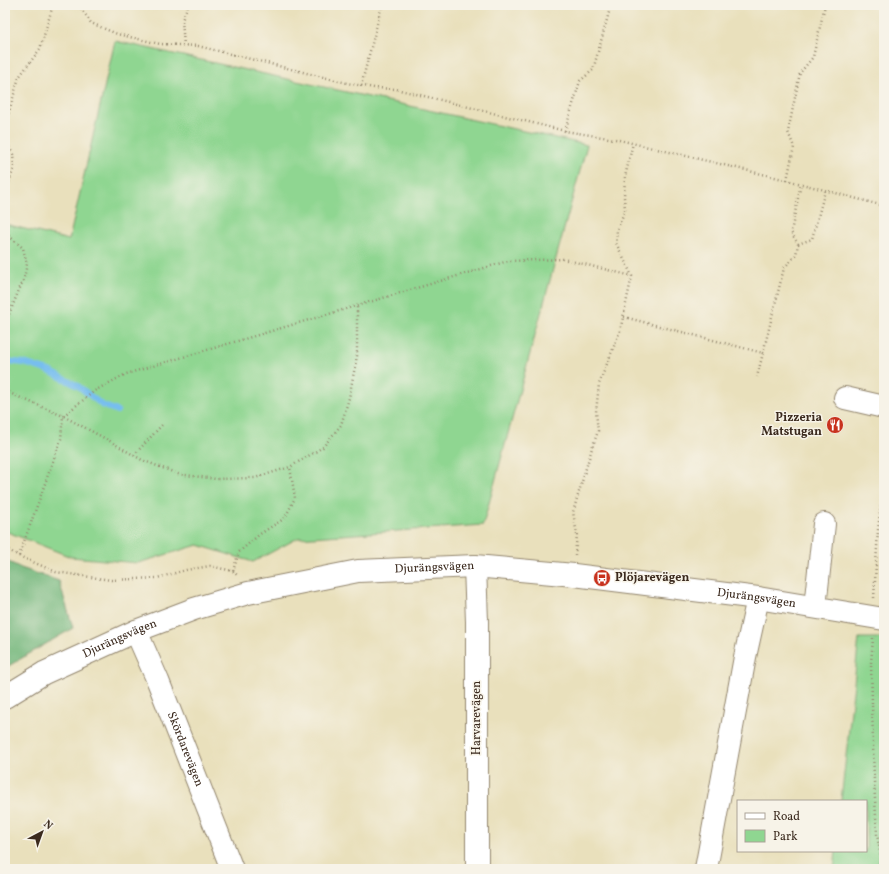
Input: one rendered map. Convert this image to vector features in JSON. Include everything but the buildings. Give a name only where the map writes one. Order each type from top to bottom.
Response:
[{"type":"street","points":[[845,398],[884,406]]},
{"type":"street","points":[[815,607],[824,524]]},
{"type":"street","name":"Djurängsvägen","points":[[5,697],[44,673],[136,631],[194,610],[248,594],[358,571],[475,566],[574,575],[758,598],[879,618]]},
{"type":"street","name":"Harvarevägen","points":[[475,566],[477,622],[477,869]]},
{"type":"street","points":[[706,869],[745,657],[758,598]]},
{"type":"street","name":"Skördarevägen","points":[[136,631],[158,681],[232,869]]},
{"type":"path","points":[[5,189],[10,182],[14,168],[13,154],[5,140],[5,126],[19,77],[40,49],[53,5]]},
{"type":"path","points":[[79,5],[91,23],[117,34],[160,44],[198,46],[361,86],[396,89],[565,131],[590,134],[633,143],[787,180],[884,206]]},
{"type":"path","points":[[184,46],[182,20],[188,5]]},
{"type":"path","points":[[361,86],[382,5]]},
{"type":"path","points":[[565,131],[580,81],[593,70],[611,5]]},
{"type":"path","points":[[787,180],[794,147],[788,132],[800,73],[812,57],[825,5]]},
{"type":"path","points":[[574,575],[577,535],[573,512],[598,432],[596,412],[599,384],[620,331],[632,276],[616,243],[617,230],[625,210],[625,177],[633,143]]},
{"type":"path","points":[[757,377],[784,268],[796,255],[798,244],[791,232],[801,184]]},
{"type":"path","points":[[798,244],[812,239],[825,191]]},
{"type":"path","points":[[5,234],[23,248],[27,264],[24,278],[5,324]]},
{"type":"path","points":[[19,556],[61,439],[63,416],[96,390],[126,374],[508,261],[563,259],[632,276]]},
{"type":"path","points":[[5,391],[63,416],[134,456],[178,474],[216,479],[255,478],[290,467],[323,447],[341,425],[349,398],[357,356],[357,306]]},
{"type":"path","points":[[624,317],[763,352]]},
{"type":"path","points":[[134,456],[162,424]]},
{"type":"path","points":[[233,571],[239,552],[260,534],[285,518],[295,498],[290,467]]},
{"type":"path","points":[[883,869],[877,834],[871,663],[879,618],[874,604],[878,537],[884,478]]},
{"type":"path","points":[[5,548],[19,556],[56,572],[111,580],[157,578],[186,570],[210,566],[233,571],[245,582],[248,594]]},
{"type":"green space","points":[[115,41],[587,145],[483,525],[298,538],[253,562],[198,545],[138,563],[71,557],[5,531],[5,224],[69,240]]},
{"type":"green space","points":[[5,560],[21,568],[59,581],[73,628],[5,668]]},
{"type":"green space","points":[[859,638],[884,638],[884,832],[878,869],[834,869],[836,852],[867,852],[867,800],[841,800]]},
{"type":"green space","points":[[884,832],[884,869],[878,869]]},
{"type":"waterway","points":[[5,361],[24,363],[49,371],[78,386],[102,405],[117,411]]},
{"type":"place","name":"Pizzeria Matstugan","points":[[835,425]]},
{"type":"place","name":"Plöjarevägen","points":[[602,578]]}]
